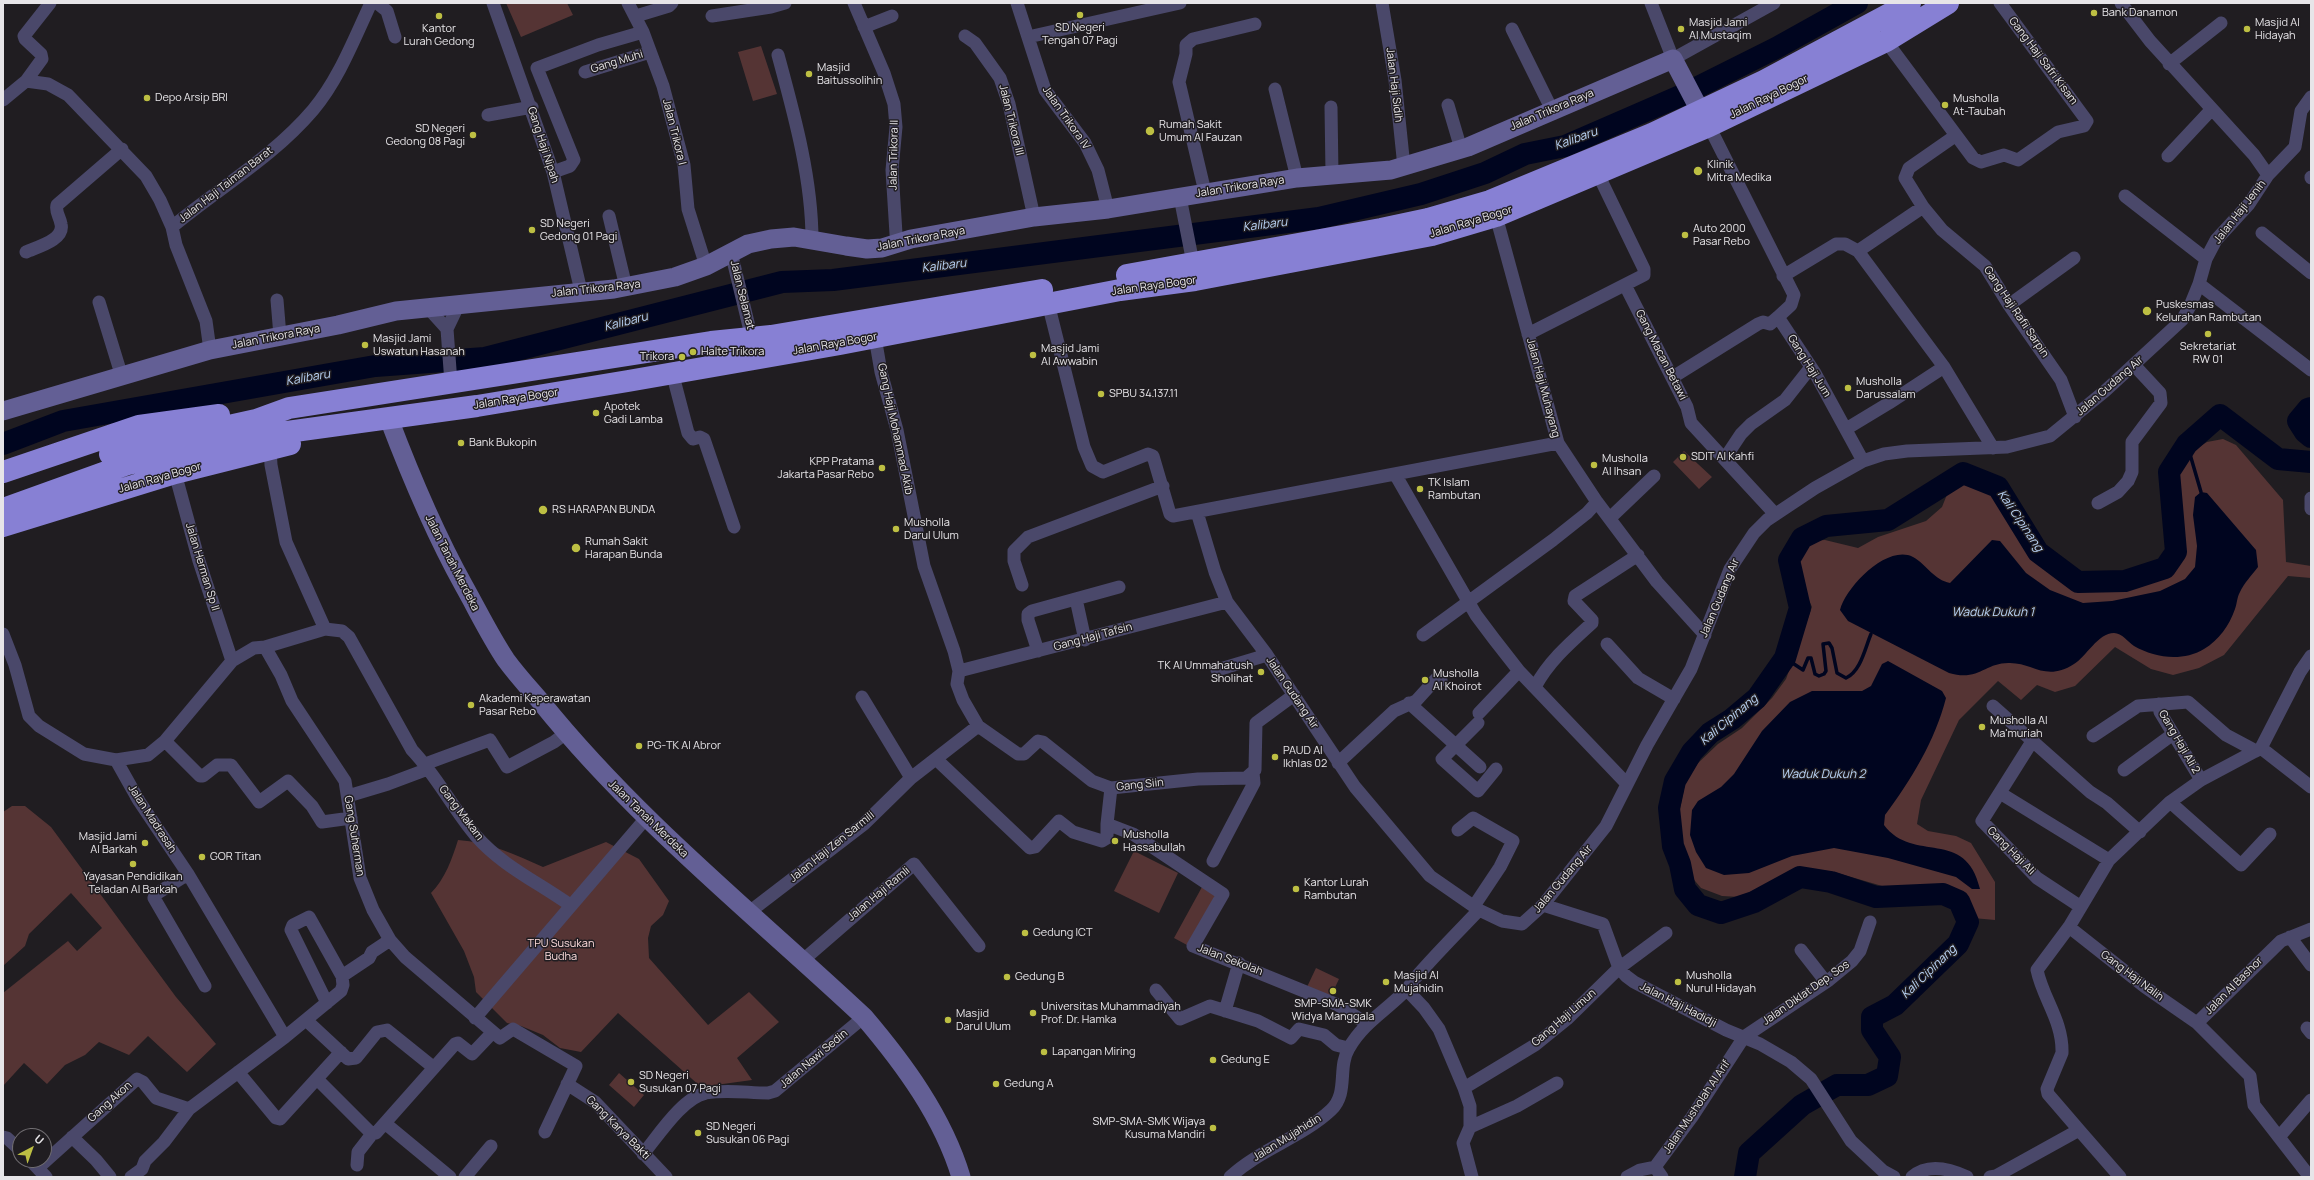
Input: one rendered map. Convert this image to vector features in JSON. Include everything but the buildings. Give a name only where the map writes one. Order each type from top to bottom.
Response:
[{"type":"highway","name":"Jalan Raya Bogor","points":[[3,472],[139,426],[271,407],[290,408],[450,375],[711,342],[752,339],[867,321],[1191,257],[1366,232],[1496,216],[1598,174],[1702,113],[1910,3]]},
{"type":"highway","name":"Jalan Raya Bogor","points":[[3,492],[125,449],[315,430],[498,403],[875,337],[1120,290],[1202,279],[1384,245],[1447,222],[1497,198],[1702,113],[1886,41],[1948,3]]},
{"type":"highway","name":"Jalan Raya Bogor","points":[[3,526],[175,473],[261,435],[290,408]]},
{"type":"highway","name":"Jalan Raya Bogor","points":[[3,509],[128,464],[261,435]]},
{"type":"street","points":[[3,100],[26,81],[42,59],[41,54],[24,40],[24,36],[50,3]]},
{"type":"street","name":"Jalan Haji Taiman Barat","points":[[172,227],[254,166],[313,110],[330,86],[372,3]]},
{"type":"street","points":[[377,3],[387,11],[396,37]]},
{"type":"street","name":"Gang Haji Nipah","points":[[493,3],[532,107],[553,172],[581,291]]},
{"type":"street","name":"Jalan Trikora I","points":[[628,3],[643,32],[663,86],[682,159],[688,209],[706,266]]},
{"type":"street","points":[[636,16],[669,6],[672,3]]},
{"type":"street","points":[[712,16],[771,8],[785,3]]},
{"type":"street","name":"Jalan Trikora II","points":[[854,3],[884,73],[894,104],[896,127],[892,170],[896,234],[899,243]]},
{"type":"street","name":"Jalan Trikora IV","points":[[1017,3],[1045,90],[1076,130],[1091,155],[1102,182],[1108,209]]},
{"type":"street","points":[[1028,37],[1180,3]]},
{"type":"street","name":"Jalan Haji Sidih","points":[[1382,3],[1395,80],[1404,167]]},
{"type":"street","points":[[1651,3],[1676,64],[1794,295],[1791,305],[1770,324],[1762,322],[1758,324],[1672,377]]},
{"type":"street","name":"Jalan Trikora Raya","points":[[3,411],[210,350],[338,325],[396,311],[458,306],[626,287],[675,277],[706,266],[748,244],[771,238],[794,237],[867,249],[882,248],[899,243],[1034,217],[1108,209],[1181,204],[1205,192],[1297,178],[1372,172],[1404,167],[1461,149],[1552,110],[1676,64],[1774,3]]},
{"type":"street","name":"Gang Haji Safri Kisam","points":[[1955,136],[1978,162],[2004,154],[2017,160],[2058,132],[2084,126],[2086,119],[2024,38],[2000,3]]},
{"type":"street","name":"Jalan Haji Jenih","points":[[2121,3],[2169,64],[2254,155],[2268,175],[2249,204],[2216,240],[2206,259],[2199,284]]},
{"type":"street","points":[[864,27],[892,16]]},
{"type":"street","points":[[2169,64],[2221,22]]},
{"type":"street","points":[[1205,192],[1179,82],[1186,54],[1186,45],[1193,39],[1255,24]]},
{"type":"street","points":[[1512,29],[1552,110]]},
{"type":"street","points":[[553,172],[570,166],[574,160],[537,68],[598,45],[643,32]]},
{"type":"street","name":"Jalan Trikora III","points":[[965,36],[975,43],[1000,78],[1009,104],[1034,217]]},
{"type":"street","points":[[1886,41],[1955,136]]},
{"type":"street","name":"Gang Muhi","points":[[585,72],[650,52]]},
{"type":"street","points":[[778,55],[798,136],[805,174],[812,240]]},
{"type":"street","name":"Jalan Haji Taiman Barat","points":[[26,81],[48,84],[68,95],[122,149],[150,182],[172,227],[176,245],[206,321],[210,350]]},
{"type":"street","points":[[1275,89],[1297,178]]},
{"type":"street","points":[[2268,175],[2297,143],[2298,120],[2301,111],[2311,97]]},
{"type":"street","points":[[1448,105],[1461,149]]},
{"type":"street","points":[[488,115],[532,107]]},
{"type":"street","points":[[1331,107],[1332,174]]},
{"type":"street","points":[[2168,156],[2212,109]]},
{"type":"street","name":"Gang Haji Rafii Sarpin","points":[[1955,136],[1906,171],[1905,175],[1907,182],[1923,207],[1942,230],[1985,266],[2009,305],[2061,380],[2075,416]]},
{"type":"street","points":[[26,252],[50,242],[58,235],[61,224],[56,210],[57,205],[122,149]]},
{"type":"street","points":[[1528,334],[1644,276],[1645,273],[1598,174]]},
{"type":"street","points":[[2125,196],[2206,259]]},
{"type":"street","points":[[1181,204],[1191,257]]},
{"type":"street","points":[[1858,252],[1923,207]]},
{"type":"street","points":[[608,216],[626,287]]},
{"type":"street","name":"Jalan Haji Muhayang","points":[[1496,216],[1558,443],[1597,502],[1667,594],[1705,635]]},
{"type":"street","points":[[2262,233],[2311,273]]},
{"type":"street","points":[[1783,276],[1836,244],[1845,244],[1858,252],[1944,367],[1993,448]]},
{"type":"street","name":"Jalan Selamat","points":[[731,252],[752,339]]},
{"type":"street","points":[[2009,305],[2074,258]]},
{"type":"street","points":[[2199,284],[2309,365]]},
{"type":"street","name":"Jalan Gudang Air","points":[[1198,512],[1215,572],[1227,602],[1267,655],[1338,763],[1360,793],[1430,876],[1477,908],[1502,921],[1522,924],[1543,905],[1606,826],[1627,784],[1691,669],[1730,569],[1741,550],[1754,533],[1775,514],[1815,488],[1863,461],[1884,454],[1907,451],[2016,446],[2050,436],[2134,365],[2182,320],[2190,306],[2199,284]]},
{"type":"street","name":"Gang Macan Betawi","points":[[1625,285],[1687,407],[1691,423],[1725,458],[1775,514]]},
{"type":"street","points":[[277,300],[280,336]]},
{"type":"street","points":[[99,302],[122,377]]},
{"type":"street","points":[[1048,304],[1084,447],[1092,466],[1103,472],[1148,454],[1154,458],[1170,514],[1173,516],[1558,443]]},
{"type":"street","points":[[450,375],[447,334],[458,306]]},
{"type":"street","points":[[429,308],[447,334]]},
{"type":"street","name":"Gang Haji Jum","points":[[1778,317],[1812,367],[1863,461]]},
{"type":"street","name":"Gang Haji Mohammad Akib","points":[[875,337],[881,372],[897,430],[924,566],[954,651],[959,671],[957,684],[963,700],[978,726]]},
{"type":"street","points":[[2098,503],[2118,492],[2128,481],[2132,472],[2132,442],[2161,403],[2160,393],[2134,365]]},
{"type":"street","points":[[1725,458],[1741,434],[1751,424],[1785,400],[1812,367]]},
{"type":"street","points":[[1846,429],[1890,403],[1944,367]]},
{"type":"street","points":[[672,372],[688,433],[693,439],[700,437],[704,439],[734,527]]},
{"type":"street","name":"Jalan Tanah Merdeka","points":[[389,419],[430,523],[484,625],[513,669],[566,733],[614,787],[748,913],[864,1017],[884,1040],[914,1081],[948,1144],[960,1177]]},
{"type":"street","points":[[3,634],[15,665],[27,710],[34,722],[84,754],[116,760],[148,755],[165,741],[232,661],[254,648],[265,647],[325,629],[286,542],[271,465],[261,435]]},
{"type":"street","name":"Jalan Herman Sp II","points":[[175,473],[199,561],[232,661]]},
{"type":"street","points":[[1395,474],[1476,615],[1519,671],[1627,784]]},
{"type":"street","points":[[1610,518],[1654,476]]},
{"type":"street","points":[[1022,586],[1014,561],[1014,551],[1028,537],[1163,486]]},
{"type":"street","points":[[1423,635],[1446,619],[1468,600],[1553,540],[1587,513],[1597,502]]},
{"type":"street","points":[[1534,687],[1544,670],[1559,652],[1592,623],[1592,620],[1574,601],[1575,596],[1638,555]]},
{"type":"street","points":[[1038,651],[1028,620],[1028,614],[1032,611],[1119,587]]},
{"type":"street","points":[[1076,599],[1085,640]]},
{"type":"street","name":"Gang Haji Tafsin","points":[[959,671],[1085,640],[1227,602]]},
{"type":"street","name":"Gang Makam","points":[[325,629],[342,631],[349,637],[412,750],[426,766],[477,838],[514,868],[570,905]]},
{"type":"street","points":[[1607,644],[1638,678],[1674,699]]},
{"type":"street","name":"Gang Suherman","points":[[265,647],[281,675],[292,701],[345,780],[360,878],[373,910],[390,940],[405,957],[492,1033]]},
{"type":"street","points":[[1216,670],[1267,655]]},
{"type":"street","points":[[2120,1177],[2048,1094],[2047,1089],[2062,1053],[2062,1047],[2056,1017],[2037,970],[2069,926],[2109,860],[2170,802],[2201,780],[2259,749],[2300,672],[2311,656]]},
{"type":"street","points":[[1496,769],[1478,791],[1442,759],[1456,746],[1519,671]]},
{"type":"street","points":[[1338,763],[1394,711],[1416,701],[1436,679],[1441,680]]},
{"type":"street","points":[[1212,861],[1254,782],[1255,726],[1257,722],[1294,695]]},
{"type":"street","points":[[862,697],[911,778]]},
{"type":"street","points":[[2093,736],[2138,706],[2190,702],[2207,720],[2226,735],[2259,749],[2311,786]]},
{"type":"street","points":[[1409,704],[1480,767]]},
{"type":"street","name":"Gang Haji Ali 2","points":[[2159,704],[2160,712],[2201,780]]},
{"type":"street","points":[[1994,706],[2090,792],[2107,803],[2140,832]]},
{"type":"street","name":"Jalan Haji Zen Sarmili","points":[[748,913],[864,824],[911,778],[978,726]]},
{"type":"street","name":"Gang Siin","points":[[978,726],[1018,754],[1024,754],[1038,741],[1043,742],[1092,781],[1111,788],[1198,779],[1246,778],[1253,773]]},
{"type":"street","points":[[348,796],[388,784],[426,766],[490,740],[507,767],[554,742],[566,733]]},
{"type":"street","points":[[2124,770],[2173,734]]},
{"type":"street","name":"Gang Haji Ali","points":[[2033,740],[1982,821],[2037,878],[2081,907]]},
{"type":"street","points":[[165,741],[200,776],[203,776],[217,765],[231,765],[259,802],[288,781],[312,806],[322,822],[351,818]]},
{"type":"street","points":[[936,759],[1030,848],[1035,847],[1059,821],[1073,832],[1102,841],[1106,838],[1111,788]]},
{"type":"street","name":"Jalan Madrasah","points":[[116,760],[139,801],[188,874],[285,1037]]},
{"type":"street","points":[[2000,793],[2109,860]]},
{"type":"street","points":[[2170,802],[2241,865],[2270,834]]},
{"type":"street","points":[[475,1018],[646,817]]},
{"type":"street","name":"Jalan Mujahidin","points":[[1237,1175],[1264,1151],[1311,1125],[1331,1110],[1339,1100],[1342,1090],[1348,1048],[1367,1024],[1407,990],[1416,977],[1477,908],[1513,841],[1473,818],[1458,830]]},
{"type":"street","name":"Jalan Sekolah","points":[[1107,824],[1133,834],[1222,894],[1193,946],[1338,1005],[1367,1024]]},
{"type":"street","name":"Jalan Haji Ramli","points":[[802,961],[914,864],[979,946]]},
{"type":"street","points":[[188,874],[156,894],[154,898],[205,986]]},
{"type":"street","name":"Jalan Haji Hadidji","points":[[1543,905],[1603,924],[1619,968],[1634,982],[1726,1030],[1744,1036],[1791,1062],[1812,1079],[1851,1142],[1883,1170],[1894,1177]]},
{"type":"street","points":[[131,1177],[146,1173],[145,1161],[164,1142],[189,1109],[285,1037],[327,1003],[341,991],[343,986],[342,976],[309,917],[292,925],[291,930],[327,1003]]},
{"type":"street","name":"Jalan Diklat Dep. Sos","points":[[1744,1036],[1826,982],[1852,962],[1860,951],[1870,922]]},
{"type":"street","name":"Gang Haji Nalih","points":[[2069,926],[2144,987],[2198,1023]]},
{"type":"street","name":"Jalan Al Bashor","points":[[2304,1175],[2279,1137],[2254,1105],[2250,1076],[2198,1023],[2265,955],[2281,941],[2311,929]]},
{"type":"street","name":"Gang Haji Limun","points":[[1464,1088],[1535,1045],[1567,1019],[1619,968],[1666,933]]},
{"type":"street","points":[[2290,937],[2311,965]]},
{"type":"street","points":[[342,976],[369,958],[372,952],[390,940]]},
{"type":"street","points":[[1801,950],[1826,982]]},
{"type":"street","points":[[1225,1011],[1239,964]]},
{"type":"street","points":[[1156,990],[1180,1019],[1210,1006],[1258,1021],[1291,1038],[1299,1029],[1324,1035],[1336,1045],[1348,1048]]},
{"type":"street","points":[[1407,990],[1424,1008],[1439,1029],[1464,1088],[1470,1106],[1470,1127],[1463,1143],[1472,1177]]},
{"type":"street","name":"Jalan Nawi Sedin","points":[[643,1154],[682,1108],[694,1098],[706,1093],[768,1093],[775,1091],[864,1017]]},
{"type":"street","points":[[306,1020],[348,1059],[353,1059],[377,1032],[387,1030],[433,1067]]},
{"type":"street","points":[[357,1165],[358,1152],[372,1134],[380,1131],[433,1067],[438,1066],[455,1044],[458,1043],[472,1054],[492,1033],[502,1039],[513,1029],[576,1066],[545,1132]]},
{"type":"street","name":"Jalan Musholah Al Arif","points":[[1659,1172],[1744,1036]]},
{"type":"street","points":[[238,1072],[278,1119],[341,1052]]},
{"type":"street","name":"Gang Akon","points":[[52,1155],[137,1079],[143,1082],[156,1098],[189,1109]]},
{"type":"street","points":[[317,1079],[372,1134]]},
{"type":"street","points":[[1470,1127],[1517,1106],[1557,1083]]},
{"type":"street","name":"Gang Karya Bakti","points":[[567,1084],[595,1102],[666,1177]]},
{"type":"street","points":[[2279,1137],[2311,1100]]},
{"type":"street","points":[[386,1124],[450,1177]]},
{"type":"street","points":[[1990,1177],[1996,1176],[2079,1130]]},
{"type":"street","points":[[3,1137],[7,1138],[12,1143]]},
{"type":"street","points":[[72,1137],[96,1160],[110,1177]]},
{"type":"street","points":[[465,1177],[491,1146]]},
{"type":"street","points":[[1912,1177],[1919,1171],[1941,1168],[1953,1170],[1967,1177]]},
{"type":"street","points":[[1627,1177],[1640,1170],[1659,1172]]},
{"type":"green space","points":[[506,3],[567,3],[573,15],[521,37]]},
{"type":"green space","points":[[761,46],[777,94],[753,101],[738,52]]},
{"type":"green space","points":[[2223,439],[2236,445],[2283,500],[2286,562],[2311,566],[2311,578],[2288,576],[2224,655],[2199,668],[2173,675],[2151,669],[2115,647],[2075,686],[2055,692],[2037,685],[2021,700],[1998,681],[1959,720],[1921,800],[1917,824],[1928,831],[1956,836],[1971,843],[1995,882],[1995,920],[1973,918],[1967,900],[1953,887],[1889,888],[1834,872],[1807,870],[1788,874],[1740,897],[1722,896],[1701,888],[1690,875],[1681,853],[1679,815],[1685,783],[1697,764],[1718,744],[1742,728],[1772,698],[1786,679],[1812,607],[1796,571],[1796,553],[1807,541],[1825,540],[1858,548],[1878,537],[1926,521],[1942,507],[1950,487],[1956,484],[1972,484],[1992,494],[2036,563],[2070,585],[2079,588],[2102,590],[2135,586],[2169,573],[2183,555],[2185,543],[2176,480],[2179,469],[2197,448],[2207,442]]},
{"type":"green space","points":[[1684,451],[1712,477],[1699,489],[1673,462]]},
{"type":"green space","points":[[12,806],[25,806],[51,827],[176,997],[216,1044],[187,1072],[148,1036],[129,1055],[99,1042],[85,1055],[65,1065],[47,1084],[24,1063],[3,1086],[3,993],[68,941],[77,951],[102,928],[71,893],[29,934],[25,946],[3,966],[3,812]]},
{"type":"green space","name":"TPU Susukan Budha","points":[[458,840],[491,846],[543,867],[606,842],[639,859],[669,901],[663,915],[651,926],[648,938],[649,958],[708,1025],[749,992],[779,1022],[737,1058],[752,1080],[701,1087],[618,1013],[581,1052],[560,1048],[543,1035],[521,1026],[507,1023],[476,992],[474,977],[464,951],[431,893],[444,875],[451,861]]},
{"type":"green space","points":[[1134,851],[1178,873],[1159,913],[1114,891]]},
{"type":"green space","points":[[1202,887],[1216,895],[1187,945],[1174,938]]},
{"type":"green space","points":[[1316,968],[1339,979],[1330,998],[1307,987]]},
{"type":"green space","points":[[619,1073],[644,1095],[634,1107],[609,1085]]},
{"type":"water","name":"Waduk Dukuh 1","points":[[2201,492],[2207,493],[2256,550],[2258,567],[2246,582],[2238,596],[2236,607],[2227,627],[2204,649],[2187,656],[2160,656],[2134,646],[2120,634],[2114,633],[2108,634],[2097,641],[2079,661],[2064,669],[2048,672],[2010,663],[1994,665],[1975,674],[1959,675],[1949,673],[1848,621],[1840,610],[1850,590],[1869,570],[1880,562],[1891,557],[1903,555],[1913,557],[1939,579],[1950,583],[1992,540],[2000,541],[2026,573],[2050,590],[2083,603],[2112,601],[2160,591],[2185,579],[2195,567],[2197,546],[2193,515],[2195,497]]},
{"type":"water","name":"Waduk Dukuh 2","points":[[1888,661],[1942,691],[1946,698],[1929,745],[1913,774],[1885,815],[1884,825],[1896,836],[1909,843],[1938,848],[1963,858],[1973,870],[1980,889],[1972,889],[1956,877],[1888,858],[1834,848],[1792,856],[1749,873],[1724,875],[1706,868],[1696,852],[1690,835],[1692,810],[1698,801],[1721,787],[1734,774],[1762,731],[1790,702],[1812,691],[1862,691],[1871,686],[1882,664]]},
{"type":"waterway","name":"Kalibaru","points":[[3,444],[63,421],[375,366],[485,358],[782,282],[833,280],[1319,218],[1421,194],[1485,173],[1525,154],[1565,146],[1680,96],[1776,48],[1857,3]]},
{"type":"waterway","name":"Kali Cipinang","points":[[2311,408],[2308,409],[2298,421],[2305,432],[2311,437]]},
{"type":"waterway","name":"Kali Cipinang","points":[[1745,1177],[1749,1153],[1802,1105],[1837,1085],[1868,1085],[1887,1076],[1890,1057],[1872,1030],[1872,1017],[1895,1005],[1958,944],[1968,922],[1959,901],[1943,894],[1876,897],[1831,882],[1800,877],[1754,902],[1721,913],[1698,905],[1685,889],[1680,864],[1673,846],[1669,808],[1675,781],[1692,752],[1710,733],[1732,719],[1757,698],[1785,658],[1800,608],[1789,560],[1802,538],[1826,526],[1888,520],[1963,473],[1998,487],[2038,552],[2078,582],[2125,581],[2165,568],[2176,552],[2169,472],[2187,444],[2220,415],[2278,459],[2311,462]]},
{"type":"waterway","points":[[2187,444],[2201,492]]},
{"type":"waterway","points":[[1785,658],[1803,670],[1808,658],[1811,658],[1815,674],[1819,676],[1824,674],[1826,671],[1823,644],[1829,643],[1832,648],[1837,673],[1846,678],[1851,675],[1859,665],[1871,634]]},
{"type":"place","name":"Bank Danamon","points":[[2094,13]]},
{"type":"place","name":"SD Negeri Tengah 07 Pagi","points":[[1080,15]]},
{"type":"place","name":"Kantor Lurah Gedong","points":[[439,16]]},
{"type":"place","name":"Masjid Jami Al Mustaqim","points":[[1681,29]]},
{"type":"place","name":"Masjid Al Hidayah","points":[[2247,29]]},
{"type":"place","name":"Masjid Baitussolihin","points":[[809,74]]},
{"type":"place","name":"Depo Arsip BRI","points":[[147,98]]},
{"type":"place","name":"Musholla At-Taubah","points":[[1945,105]]},
{"type":"place","name":"Rumah Sakit Umum Al Fauzan","points":[[1150,131]]},
{"type":"place","name":"SD Negeri Gedong 08 Pagi","points":[[473,135]]},
{"type":"place","name":"Klinik Mitra Medika","points":[[1698,171]]},
{"type":"place","name":"SD Negeri Gedong 01 Pagi","points":[[532,230]]},
{"type":"place","name":"Auto 2000 Pasar Rebo","points":[[1685,235]]},
{"type":"place","name":"Puskesmas Kelurahan Rambutan","points":[[2147,311]]},
{"type":"place","name":"Sekretariat RW 01","points":[[2208,334]]},
{"type":"place","name":"Masjid Jami Uswatun Hasanah","points":[[365,345]]},
{"type":"place","name":"Halte Trikora","points":[[693,352]]},
{"type":"place","name":"Masjid Jami Al Awwabin","points":[[1033,355]]},
{"type":"place","name":"Trikora","points":[[682,357]]},
{"type":"place","name":"Musholla Darussalam","points":[[1848,388]]},
{"type":"place","name":"SPBU 34.137.11","points":[[1101,394]]},
{"type":"place","name":"Apotek Gadi Lamba","points":[[596,413]]},
{"type":"place","name":"Bank Bukopin","points":[[461,443]]},
{"type":"place","name":"SDIT Al Kahfi","points":[[1683,457]]},
{"type":"place","name":"Musholla Al Ihsan","points":[[1594,465]]},
{"type":"place","name":"KPP Pratama Jakarta Pasar Rebo","points":[[882,468]]},
{"type":"place","name":"TK Islam Rambutan","points":[[1420,489]]},
{"type":"place","name":"RS HARAPAN BUNDA","points":[[543,510]]},
{"type":"place","name":"Musholla Darul Ulum","points":[[896,529]]},
{"type":"place","name":"Rumah Sakit Harapan Bunda","points":[[576,548]]},
{"type":"place","name":"TK Al Ummahatush Sholihat","points":[[1261,672]]},
{"type":"place","name":"Musholla Al Khoirot","points":[[1425,680]]},
{"type":"place","name":"Akademi Keperawatan Pasar Rebo","points":[[471,705]]},
{"type":"place","name":"Musholla Al Ma'muriah","points":[[1982,727]]},
{"type":"place","name":"PG-TK Al Abror","points":[[639,746]]},
{"type":"place","name":"PAUD Al Ikhlas 02","points":[[1275,757]]},
{"type":"place","name":"Musholla Hassabullah","points":[[1115,841]]},
{"type":"place","name":"Masjid Jami Al Barkah","points":[[145,843]]},
{"type":"place","name":"GOR Titan","points":[[202,857]]},
{"type":"place","name":"Yayasan Pendidikan Teladan Al Barkah","points":[[133,864]]},
{"type":"place","name":"Kantor Lurah Rambutan","points":[[1296,889]]},
{"type":"place","name":"Gedung ICT","points":[[1025,933]]},
{"type":"place","name":"Gedung B","points":[[1007,977]]},
{"type":"place","name":"Masjid Al Mujahidin","points":[[1386,982]]},
{"type":"place","name":"Musholla Nurul Hidayah","points":[[1678,982]]},
{"type":"place","name":"SMP-SMA-SMK Widya Manggala","points":[[1333,991]]},
{"type":"place","name":"Universitas Muhammadiyah Prof. Dr. Hamka","points":[[1033,1013]]},
{"type":"place","name":"Masjid Darul Ulum","points":[[948,1020]]},
{"type":"place","name":"Lapangan Miring","points":[[1044,1052]]},
{"type":"place","name":"Gedung E","points":[[1213,1060]]},
{"type":"place","name":"SD Negeri Susukan 07 Pagi","points":[[631,1082]]},
{"type":"place","name":"Gedung A","points":[[996,1084]]},
{"type":"place","name":"SMP-SMA-SMK Wijaya Kusuma Mandiri","points":[[1213,1128]]},
{"type":"place","name":"SD Negeri Susukan 06 Pagi","points":[[698,1133]]}]
